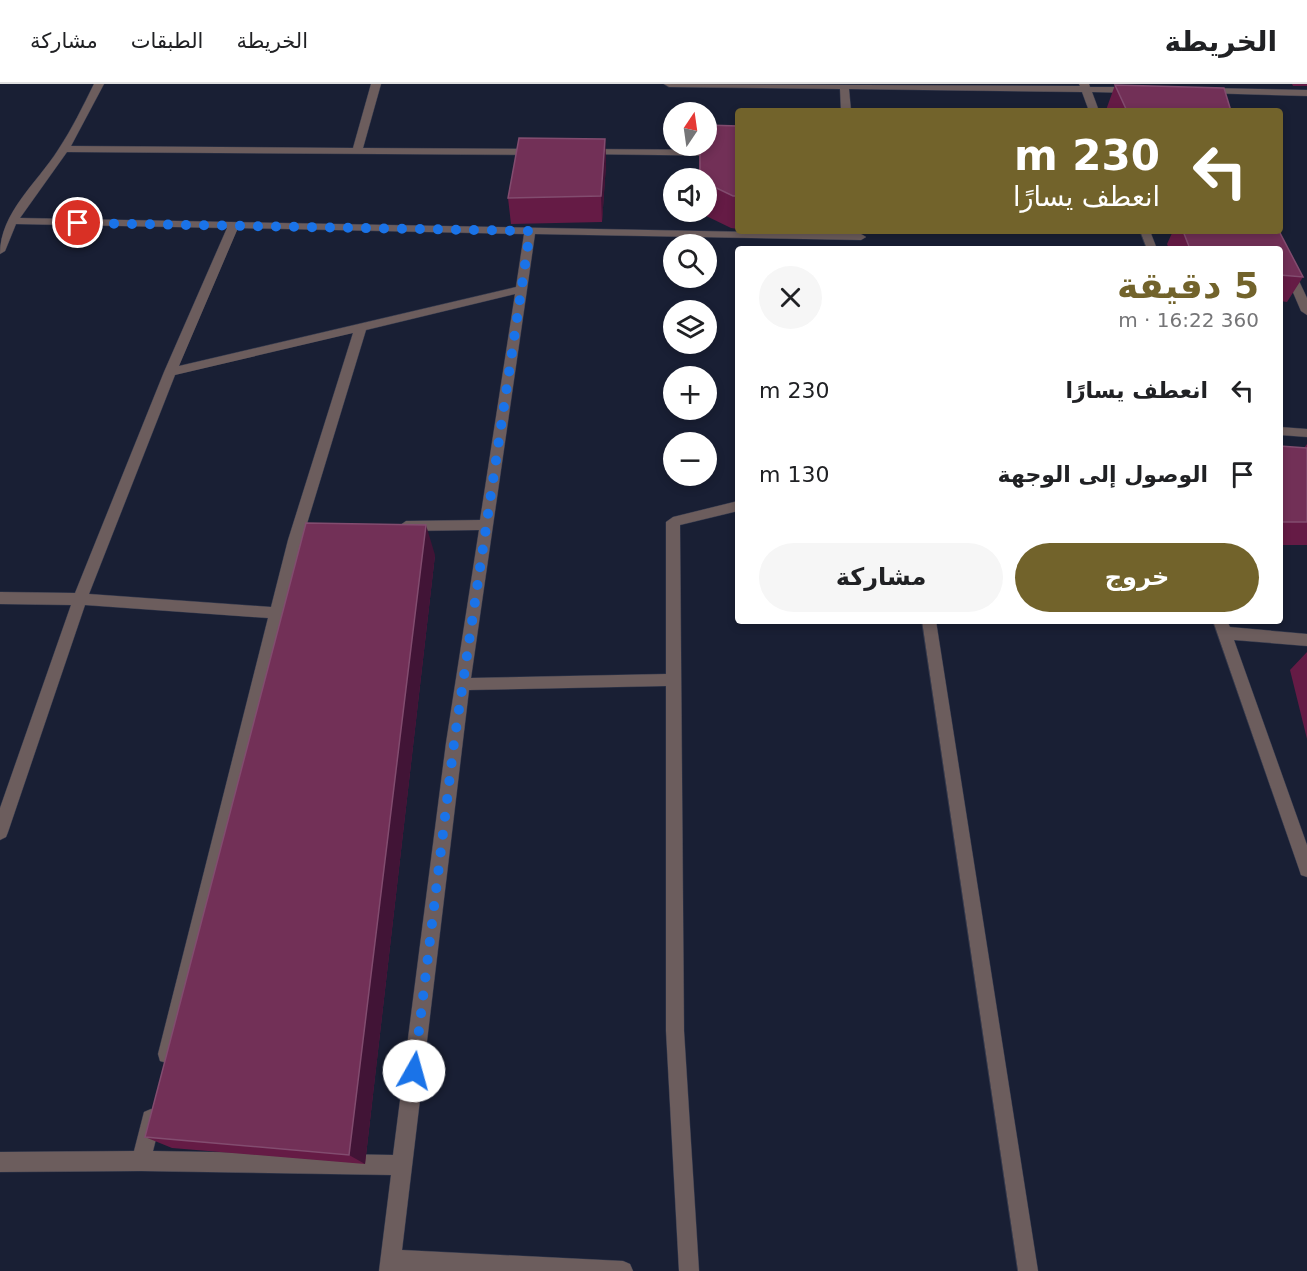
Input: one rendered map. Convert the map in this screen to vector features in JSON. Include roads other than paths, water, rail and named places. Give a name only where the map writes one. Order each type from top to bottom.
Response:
[{"type":"street","points":[[0,251],[12,221],[64,149],[99,84]]},
{"type":"street","points":[[357,152],[376,84]]},
{"type":"street","points":[[669,84],[1084,86],[1140,90]]},
{"type":"street","points":[[844,85],[846,108]]},
{"type":"street","points":[[1084,86],[1093,108]]},
{"type":"street","points":[[1196,91],[1275,88],[1307,93]]},
{"type":"street","points":[[1206,91],[1211,101]]},
{"type":"street","points":[[64,149],[548,152]]},
{"type":"street","points":[[571,152],[735,153]]},
{"type":"street","points":[[12,221],[233,227],[735,233]]},
{"type":"street","points":[[0,832],[80,599],[170,372],[233,227]]},
{"type":"street","points":[[530,231],[463,684],[390,1266],[623,1271]]},
{"type":"street","points":[[1283,258],[1307,311]]},
{"type":"street","points":[[170,372],[522,289]]},
{"type":"street","points":[[163,1070],[277,613],[304,528],[360,327]]},
{"type":"street","points":[[1283,431],[1307,433]]},
{"type":"street","points":[[689,1271],[675,1030],[673,522],[735,507]]},
{"type":"street","points":[[393,527],[487,525]]},
{"type":"street","points":[[0,598],[80,599],[277,613]]},
{"type":"street","points":[[929,624],[1028,1271]]},
{"type":"street","points":[[1307,640],[1223,627],[1307,869]]},
{"type":"street","points":[[463,684],[674,680]]},
{"type":"street","points":[[141,1161],[155,1104]]},
{"type":"street","points":[[0,1162],[141,1161],[402,1165]]}]
